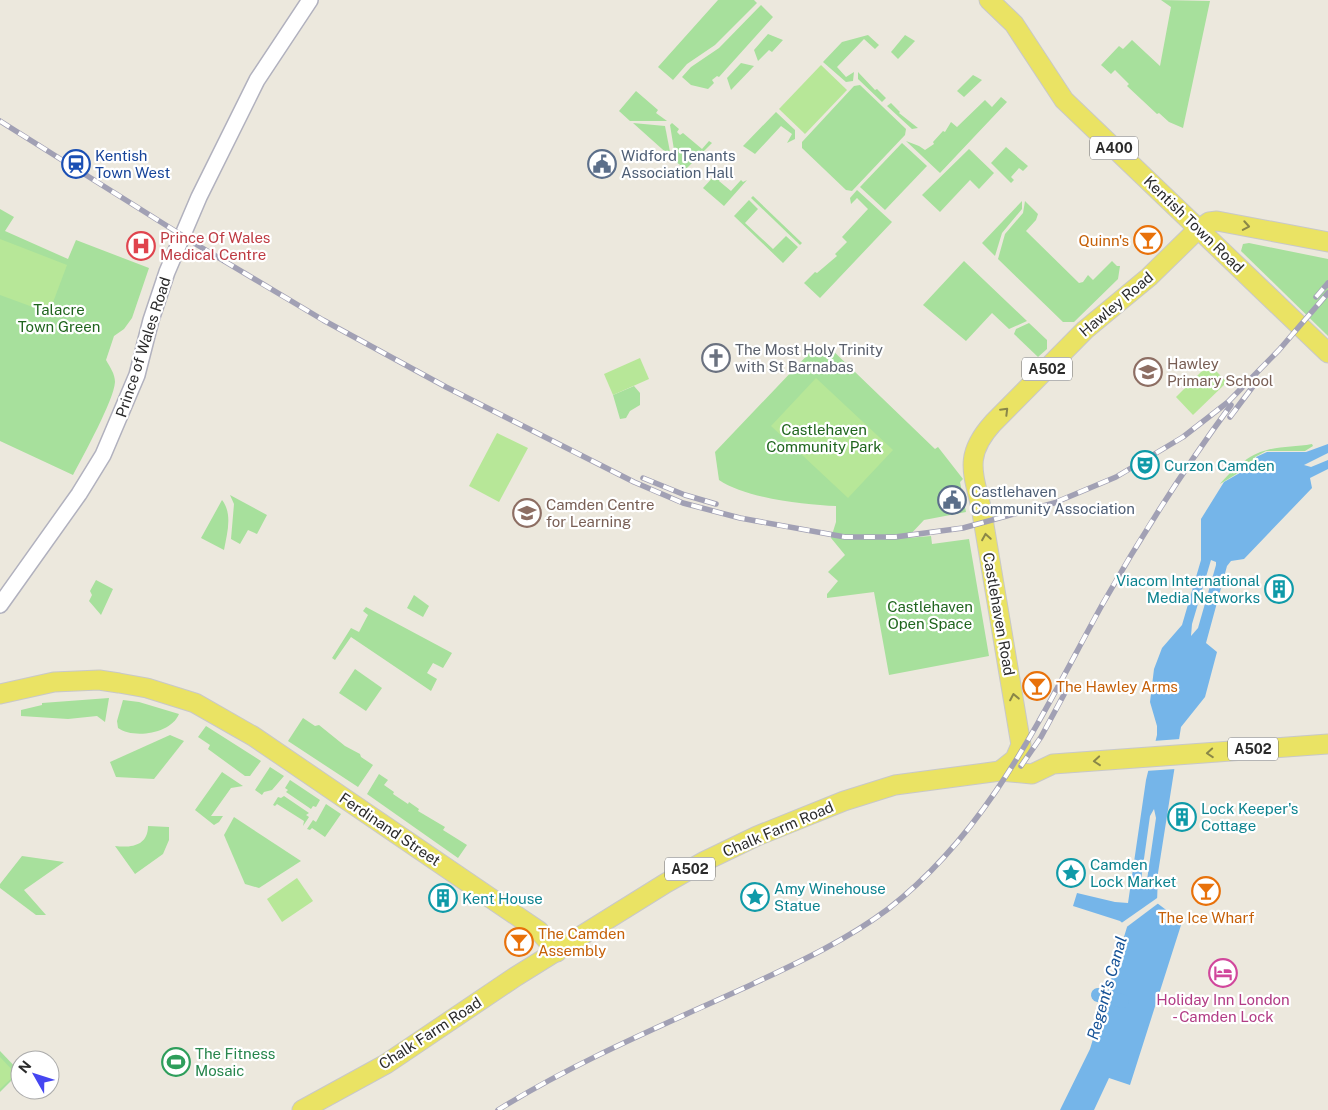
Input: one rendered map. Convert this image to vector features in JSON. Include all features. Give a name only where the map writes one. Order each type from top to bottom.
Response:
[{"type":"main road","name":"Kentish Town Road","points":[[989,0],[1014,24],[1064,100],[1200,228],[1328,353]]},
{"type":"main road","points":[[1200,228],[1209,222],[1217,221],[1328,242]]},
{"type":"main road","name":"Hawley Road","points":[[976,450],[988,429],[1062,352],[1140,282],[1149,277],[1200,228]]},
{"type":"main road","name":"Castlehaven Road","points":[[976,450],[972,468],[983,518],[1021,745]]},
{"type":"main road","name":"Ferdinand Street","points":[[0,694],[54,682],[100,680],[147,688],[195,703],[253,736],[539,930],[557,952]]},
{"type":"main road","name":"Chalk Farm Road","points":[[302,1110],[386,1064],[557,952],[705,860],[756,836],[865,794],[923,780],[1000,771],[1032,774],[1053,764],[1328,744]]},
{"type":"main road","points":[[1000,771],[1015,759],[1021,745]]},
{"type":"main road","name":"A502","points":[[1021,745],[1026,754],[1032,759],[1053,764]]},
{"type":"street","name":"Prince of Wales Road","points":[[0,605],[79,494],[104,455],[137,375],[149,324],[167,272],[198,198],[257,80],[310,0]]},
{"type":"green space","points":[[718,0],[754,0],[757,3],[715,45],[687,64],[673,80],[658,67]]},
{"type":"green space","points":[[1161,0],[1210,1],[1183,128],[1169,122],[1159,113],[1157,114],[1127,86],[1129,84],[1115,70],[1111,74],[1101,65],[1119,46],[1123,49],[1132,40],[1160,66],[1171,7]]},
{"type":"green space","points":[[761,5],[773,17],[719,77],[717,76],[712,80],[714,83],[708,89],[691,85],[682,77],[691,67],[719,48]]},
{"type":"green space","points":[[768,34],[783,40],[772,52],[769,50],[758,61],[754,50]]},
{"type":"green space","points":[[868,35],[879,45],[875,49],[864,39],[837,67],[846,77],[854,72],[853,81],[846,82],[823,62],[842,42]]},
{"type":"green space","points":[[905,35],[915,41],[898,59],[891,52]]},
{"type":"green space","points":[[741,63],[754,66],[731,90],[727,78]]},
{"type":"green space","points":[[821,65],[847,90],[805,134],[779,109]]},
{"type":"green space","points":[[858,72],[875,90],[877,89],[886,98],[882,102],[858,79]]},
{"type":"green space","points":[[973,75],[982,80],[964,97],[957,91]]},
{"type":"green space","points":[[860,85],[906,129],[905,135],[852,191],[846,190],[802,148],[802,142],[854,86]]},
{"type":"green space","points":[[636,91],[658,110],[656,113],[667,121],[630,121],[619,111]]},
{"type":"green space","points":[[1001,97],[1007,102],[940,173],[906,141],[925,150],[934,144],[933,142],[943,131],[945,132],[951,122],[957,127],[985,100],[992,107]]},
{"type":"green space","points":[[891,103],[899,113],[918,128],[912,129],[887,106]]},
{"type":"green space","points":[[776,112],[795,130],[795,139],[787,143],[792,134],[781,126],[755,154],[743,146]]},
{"type":"green space","points":[[633,123],[665,126],[671,157]]},
{"type":"green space","points":[[672,123],[679,129],[677,132],[680,135],[683,133],[702,149],[709,141],[712,143],[686,169],[676,162],[670,125]]},
{"type":"green space","points":[[902,143],[927,166],[885,210],[860,187]]},
{"type":"green space","points":[[1006,147],[1028,166],[1023,171],[1019,168],[1011,177],[1014,180],[1011,183],[991,163]]},
{"type":"green space","points":[[969,149],[994,173],[979,189],[970,180],[940,212],[922,195]]},
{"type":"green space","points":[[717,173],[722,177],[719,181],[731,191],[741,180],[743,182],[747,180],[724,206],[703,188]]},
{"type":"green space","points":[[857,190],[892,222],[820,298],[804,283],[815,272],[817,273],[837,256],[835,254],[847,242],[842,237],[868,209],[857,198],[851,204],[850,198]]},
{"type":"green space","points":[[753,196],[802,243],[800,245],[751,198]]},
{"type":"green space","points":[[749,200],[758,209],[745,223],[773,249],[786,236],[798,247],[783,263],[734,216]]},
{"type":"green space","points":[[1022,201],[1022,209],[1002,233],[995,256],[982,243]]},
{"type":"green space","points":[[1025,201],[1038,214],[1036,220],[1026,231],[1079,283],[1083,282],[1088,275],[1093,280],[1112,261],[1117,266],[1120,266],[1118,279],[1074,322],[1063,322],[998,259],[1005,234],[1023,213]]},
{"type":"green space","name":"Talacre Town Green","points":[[0,209],[14,217],[5,231],[68,259],[76,240],[149,268],[132,318],[124,329],[114,336],[106,360],[114,376],[113,390],[97,428],[73,475],[0,441]]},
{"type":"green space","points":[[0,239],[67,265],[49,313],[0,295]]},
{"type":"green space","points":[[1249,243],[1328,259],[1328,336],[1241,251],[1243,244]]},
{"type":"green space","points":[[964,261],[1027,321],[1009,329],[992,313],[966,341],[923,305]]},
{"type":"green space","points":[[1029,323],[1047,340],[1047,349],[1038,357],[1014,334],[1016,329]]},
{"type":"green space","name":"Castlehaven Community Park","points":[[827,345],[935,449],[938,447],[963,479],[960,482],[966,512],[924,520],[907,538],[931,536],[932,544],[969,539],[989,656],[889,675],[874,592],[827,598],[827,594],[838,581],[828,572],[845,555],[831,538],[836,522],[836,506],[792,502],[759,496],[744,492],[719,480],[715,452],[815,347]]},
{"type":"green space","points":[[640,358],[649,379],[613,395],[604,374]]},
{"type":"green space","points":[[1209,364],[1227,382],[1193,415],[1176,397]]},
{"type":"green space","points":[[816,378],[893,450],[848,498],[771,426]]},
{"type":"green space","points":[[634,386],[640,393],[640,405],[630,411],[626,418],[620,419],[613,395]]},
{"type":"green space","points":[[497,433],[528,448],[499,502],[469,486]]},
{"type":"green space","points":[[1312,444],[1313,446],[1305,451],[1266,451],[1255,457],[1248,467],[1220,484],[1241,463],[1260,452],[1278,448]]},
{"type":"green space","points":[[230,495],[267,515],[257,534],[248,530],[240,544],[231,539],[234,504]]},
{"type":"green space","points":[[222,500],[228,518],[228,531],[224,550],[201,538]]},
{"type":"green space","points":[[96,580],[113,589],[101,615],[89,601],[92,595],[90,591]]},
{"type":"green space","points":[[414,595],[429,606],[423,617],[407,608]]},
{"type":"green space","points":[[366,607],[452,653],[443,668],[433,663],[427,673],[437,679],[431,691],[351,637],[335,660],[332,658],[351,628],[359,632],[368,615],[363,611]]},
{"type":"green space","points":[[355,669],[382,688],[366,711],[339,693]]},
{"type":"green space","points":[[109,698],[105,722],[97,716],[68,719],[21,716],[21,710],[42,705],[42,703]]},
{"type":"green space","points":[[123,700],[139,702],[179,714],[175,721],[168,726],[151,733],[142,734],[125,731],[118,728],[117,721]]},
{"type":"green space","points":[[303,718],[315,726],[319,725],[373,765],[358,787],[288,741]]},
{"type":"green space","points":[[206,726],[261,761],[250,776],[245,776],[208,749],[210,745],[198,737]]},
{"type":"green space","points":[[170,735],[184,741],[154,779],[116,777],[110,762]]},
{"type":"green space","points":[[270,767],[284,776],[272,790],[264,792],[262,795],[255,790]]},
{"type":"green space","points":[[222,772],[243,786],[231,788],[211,816],[223,816],[214,825],[195,810]]},
{"type":"green space","points":[[379,774],[388,780],[384,785],[394,792],[393,794],[408,804],[409,802],[419,809],[418,811],[445,827],[443,830],[467,845],[458,858],[367,794]]},
{"type":"green space","points":[[290,780],[320,800],[316,807],[313,806],[311,809],[286,792],[288,790],[285,788]]},
{"type":"green space","points":[[284,796],[309,813],[306,815],[309,817],[303,826],[304,821],[277,804],[273,805],[278,797]]},
{"type":"green space","points":[[326,804],[341,814],[325,837],[312,828],[310,830],[307,829],[313,820],[316,822]]},
{"type":"green space","points":[[234,817],[301,861],[259,888],[245,884],[224,835]]},
{"type":"green space","points":[[148,826],[169,827],[169,840],[163,854],[135,874],[115,846],[127,847],[142,842],[147,833]]},
{"type":"green space","points":[[22,856],[64,862],[24,890],[46,915],[36,915],[0,888],[0,884]]},
{"type":"green space","points":[[297,878],[313,901],[282,922],[267,899]]},
{"type":"green space","points":[[0,1051],[10,1062],[10,1082],[0,1092]]},
{"type":"green space","points":[[0,1057],[10,1068],[10,1080],[0,1089]]},
{"type":"water","points":[[1328,444],[1328,453],[1304,465],[1311,467],[1328,460],[1328,469],[1310,478],[1312,488],[1244,559],[1231,561],[1227,566],[1206,643],[1217,652],[1205,697],[1181,727],[1158,873],[1157,903],[1182,922],[1130,1085],[1109,1078],[1094,1110],[1060,1110],[1090,1049],[1127,927],[1120,921],[1073,906],[1077,893],[1115,902],[1128,903],[1146,780],[1157,735],[1157,726],[1150,702],[1154,669],[1162,648],[1182,625],[1201,560],[1201,519],[1224,482],[1252,466],[1256,457],[1267,452],[1306,452]],"holes":[[[1211,560],[1216,562],[1216,565],[1198,628],[1191,636],[1192,624]],[[1154,809],[1156,818],[1147,880],[1143,885],[1141,880],[1150,816]]]},
{"type":"pier","points":[[1180,739],[1176,769],[1145,771],[1153,741]]},
{"type":"pier","points":[[1160,896],[1160,902],[1124,929],[1120,924]]},
{"type":"waterway","name":"Regent's Canal","points":[[1098,995],[1122,1001]]},
{"type":"railway","points":[[0,121],[199,246],[323,320],[446,387],[634,482],[683,503],[740,518],[845,537],[895,537],[963,528],[1054,503],[1116,477],[1183,437],[1228,402],[1279,350],[1328,293]]},
{"type":"railway","points":[[1316,297],[1328,283]]},
{"type":"railway","points":[[1230,417],[1254,385]]},
{"type":"railway","points":[[498,1110],[588,1060],[818,952],[871,921],[924,878],[956,844],[1010,769],[1132,554],[1180,478],[1231,405]]},
{"type":"railway","points":[[643,478],[685,495],[716,504]]},
{"type":"railway","points":[[1021,766],[1041,737],[1067,689]]},
{"type":"place","name":"Kentish Town West","points":[[76,164]]},
{"type":"place","name":"Widford Tenants Association Hall","points":[[602,164]]},
{"type":"place","name":"Quinn's","points":[[1148,240]]},
{"type":"place","name":"Prince Of Wales Medical Centre","points":[[141,246]]},
{"type":"place","name":"The Most Holy Trinity with St Barnabas","points":[[716,358]]},
{"type":"place","name":"Hawley Primary School","points":[[1148,372]]},
{"type":"place","name":"Curzon Camden","points":[[1145,465]]},
{"type":"place","name":"Castlehaven Community Association","points":[[952,500]]},
{"type":"place","name":"Camden Centre for Learning","points":[[527,513]]},
{"type":"place","name":"Viacom International Media Networks","points":[[1279,589]]},
{"type":"place","name":"The Hawley Arms","points":[[1037,686]]},
{"type":"place","name":"Lock Keeper's Cottage","points":[[1182,817]]},
{"type":"place","name":"Camden Lock Market","points":[[1071,873]]},
{"type":"place","name":"The Ice Wharf","points":[[1206,891]]},
{"type":"place","name":"Amy Winehouse Statue","points":[[755,897]]},
{"type":"place","name":"Kent House","points":[[443,898]]},
{"type":"place","name":"The Camden Assembly","points":[[519,942]]},
{"type":"place","name":"Holiday Inn London - Camden Lock","points":[[1223,973]]},
{"type":"place","name":"The Fitness Mosaic","points":[[176,1062]]},
{"type":"park label","name":"Castlehaven Open Space","points":[[930,614]]}]
